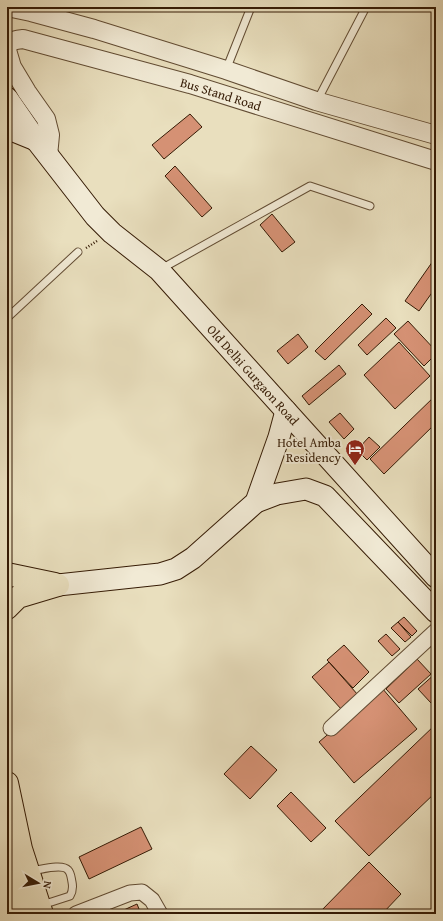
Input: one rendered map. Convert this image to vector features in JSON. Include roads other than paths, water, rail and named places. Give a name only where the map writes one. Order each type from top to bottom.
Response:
[{"type":"main road","name":"Old Delhi Gurgaon Road","points":[[7,98],[42,148],[95,216],[112,233],[159,270],[286,411],[434,571]]},
{"type":"main road","points":[[7,126],[42,148]]},
{"type":"main road","points":[[256,502],[279,437],[286,411]]},
{"type":"main road","points":[[7,608],[18,597],[58,585],[160,574],[176,569],[193,558],[256,502],[277,494],[306,489],[325,496],[436,612]]},
{"type":"main road","points":[[7,574],[58,585]]},
{"type":"main road","points":[[7,782],[21,848],[18,867],[34,911]]},
{"type":"street","name":"Bus Stand Road","points":[[7,7],[94,29],[226,70],[316,101],[436,135]]},
{"type":"street","name":"Bus Stand Road","points":[[42,148],[50,135],[46,119],[12,67],[7,49],[9,43],[14,40],[23,39],[190,84],[436,161]]},
{"type":"street","points":[[331,728],[436,631]]},
{"type":"street","points":[[76,914],[130,893],[142,892],[152,900],[160,914]]},
{"type":"lane","points":[[226,70],[251,7]]},
{"type":"lane","points":[[316,101],[366,7]]},
{"type":"lane","points":[[159,270],[310,186],[370,206]]},
{"type":"lane","points":[[7,318],[78,252]]},
{"type":"lane","points":[[18,867],[64,866],[68,869],[71,875],[73,888],[70,896],[34,911]]},
{"type":"place","name":"Hotel Amba Residency","points":[[355,466]]}]
